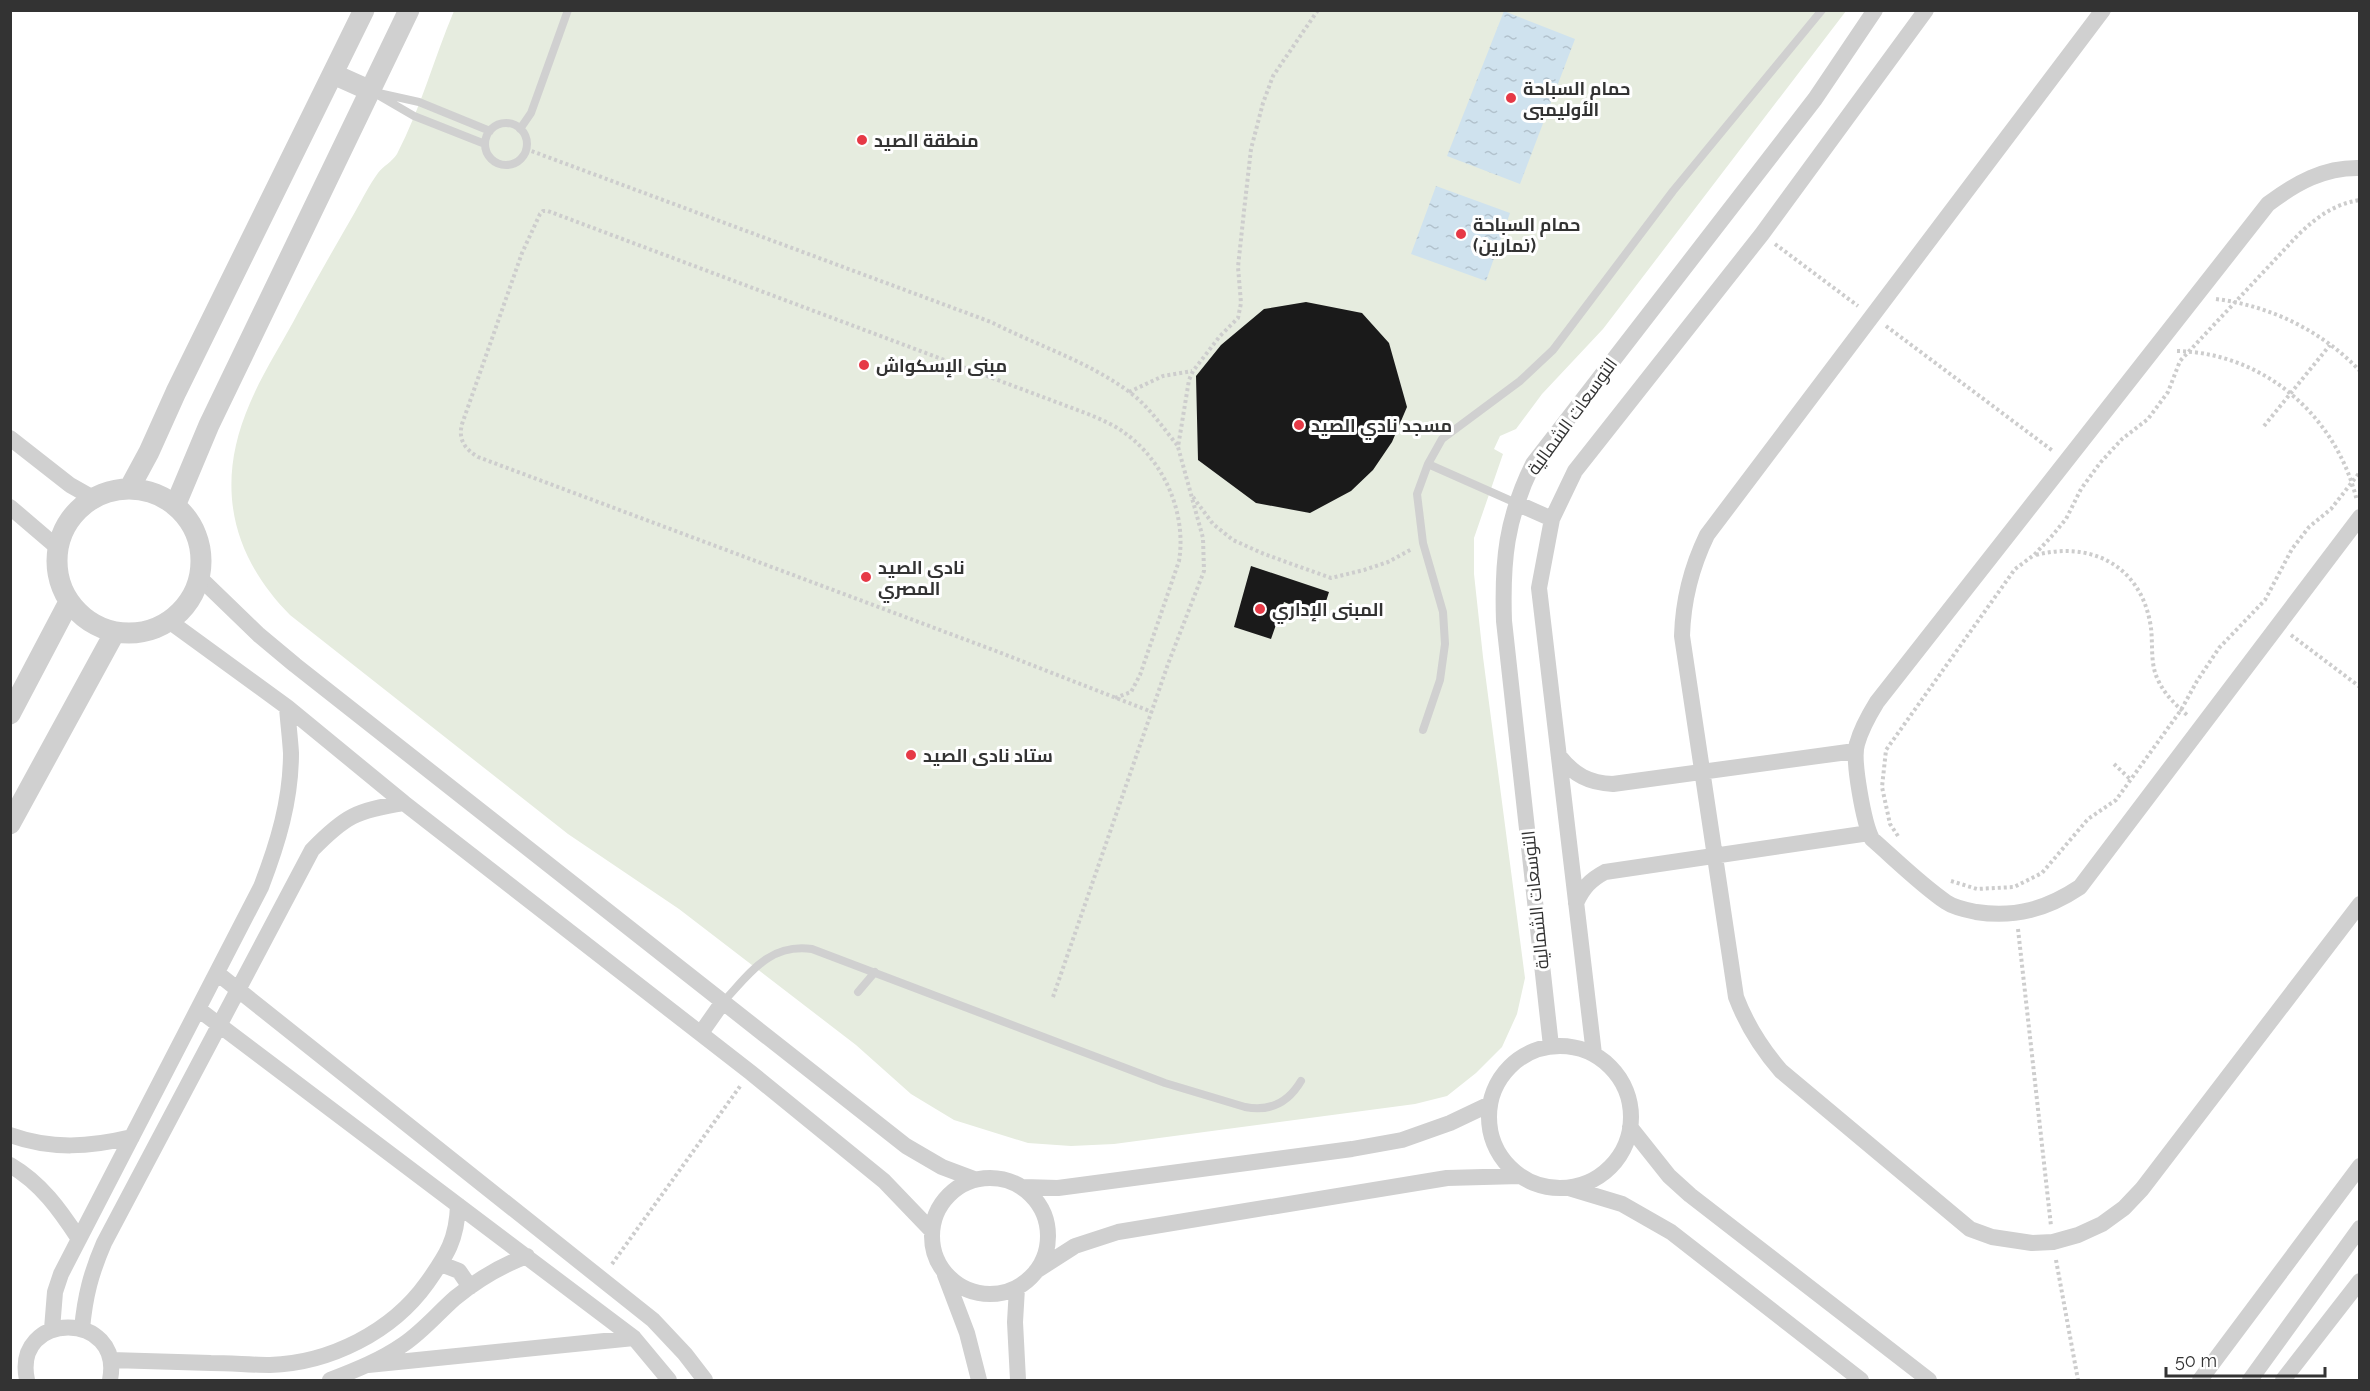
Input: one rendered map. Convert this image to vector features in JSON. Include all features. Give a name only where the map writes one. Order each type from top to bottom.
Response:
[{"type":"street","points":[[129,489],[364,10]]},
{"type":"street","points":[[175,506],[209,425],[410,10]]},
{"type":"street","name":"التوسعات الشمالية","points":[[1551,1046],[1504,621],[1503,565],[1506,538],[1516,503],[1533,464],[1815,99],[1875,10]]},
{"type":"street","points":[[1594,1054],[1539,588],[1552,519],[1575,471],[1762,234],[1926,10]]},
{"type":"street","points":[[2103,10],[1707,535],[1695,559],[1683,610],[1682,636],[1736,997],[1747,1024],[1762,1049],[1781,1071],[1970,1229],[2012,1242],[2053,1242],[2078,1235],[2102,1224],[2124,1208],[2142,1189],[2360,904]]},
{"type":"street","points":[[333,74],[371,91]]},
{"type":"street","points":[[2360,168],[2319,174],[2292,186],[2268,204],[1877,702],[1864,725],[1855,751],[1869,833],[1872,839],[1947,903],[1969,911],[2016,914],[2039,909],[2060,900],[2080,887],[2360,518]]},
{"type":"street","points":[[10,438],[70,485],[93,498]]},
{"type":"street","points":[[129,489],[154,494],[175,506],[190,524],[199,546],[199,577],[193,594],[183,609],[169,621],[143,632],[114,632],[97,626],[81,616],[69,602],[59,582],[58,548],[62,533],[70,519],[81,507],[93,498],[111,491],[129,489]]},
{"type":"street","points":[[1516,503],[1552,519]]},
{"type":"street","points":[[10,507],[58,548]]},
{"type":"street","points":[[199,577],[259,635],[295,664],[906,1146],[942,1167],[974,1179]]},
{"type":"street","points":[[10,714],[69,602]]},
{"type":"street","points":[[169,621],[287,707],[404,803],[750,1072],[858,1159],[909,1205],[932,1231]]},
{"type":"street","points":[[10,824],[114,632]]},
{"type":"street","points":[[52,1329],[55,1292],[79,1239],[261,887],[278,844],[287,799],[290,764],[287,707]]},
{"type":"street","points":[[1558,756],[1569,769],[1582,778],[1597,783],[1614,784],[1855,751]]},
{"type":"street","points":[[82,1329],[85,1299],[92,1270],[312,850],[337,825],[369,808],[404,803]]},
{"type":"street","points":[[1576,903],[1582,890],[1592,879],[1605,872],[1869,833]]},
{"type":"street","points":[[217,973],[653,1320],[686,1354],[705,1380]]},
{"type":"street","points":[[701,1034],[722,1003]]},
{"type":"street","points":[[198,1009],[221,1024],[634,1338],[669,1380]]},
{"type":"street","points":[[1521,1176],[1498,1152],[1491,1129],[1490,1104],[1494,1090],[1511,1065],[1523,1056],[1551,1046],[1566,1046],[1594,1054],[1608,1064],[1627,1093],[1630,1110],[1630,1127],[1626,1144],[1616,1161],[1602,1174],[1585,1184],[1569,1188]]},
{"type":"street","points":[[1023,1187],[1058,1188],[1352,1149],[1402,1140],[1450,1123],[1490,1104]]},
{"type":"street","points":[[1630,1127],[1669,1176],[1690,1195],[1929,1380]]},
{"type":"street","points":[[10,1135],[38,1143],[80,1146],[132,1137]]},
{"type":"street","points":[[10,1165],[43,1190],[62,1212],[79,1239]]},
{"type":"street","points":[[2200,1380],[2360,1166]]},
{"type":"street","points":[[1036,1270],[1075,1246],[1118,1232],[1447,1178],[1521,1176],[1544,1186],[1569,1188],[1596,1194],[1622,1204],[1671,1232],[1862,1380]]},
{"type":"street","points":[[943,1271],[955,1283],[985,1294],[1002,1293],[1017,1288],[1030,1279],[1046,1251],[1048,1236],[1045,1217],[1036,1200],[1023,1187],[1008,1180],[991,1177],[974,1179],[958,1186],[945,1198],[936,1214],[932,1245],[967,1333],[979,1380]]},
{"type":"street","points":[[111,1360],[270,1365],[305,1361],[338,1351],[368,1336],[387,1323],[421,1292],[452,1246],[458,1226],[458,1205]]},
{"type":"street","points":[[2250,1380],[2360,1228]]},
{"type":"street","points":[[330,1380],[368,1365],[404,1344],[470,1287],[497,1269],[527,1256]]},
{"type":"street","points":[[441,1264],[459,1271],[470,1287]]},
{"type":"street","points":[[2283,1380],[2360,1281]]},
{"type":"street","points":[[1017,1288],[1018,1380]]},
{"type":"street","points":[[26,1380],[28,1354],[34,1344],[52,1329],[72,1326],[82,1329],[100,1341],[111,1360],[110,1380]]},
{"type":"street","points":[[368,1365],[634,1338]]},
{"type":"lane","points":[[520,129],[531,113],[568,10]]},
{"type":"lane","points":[[1423,730],[1440,680],[1445,644],[1443,612],[1423,543],[1417,494],[1428,464],[1442,440],[1520,381],[1553,350],[1672,191],[1822,10]]},
{"type":"lane","points":[[371,91],[420,102],[490,131]]},
{"type":"lane","points":[[371,91],[414,116],[485,144]]},
{"type":"lane","points":[[508,124],[520,129],[527,142],[526,149],[518,162],[503,165],[491,158],[485,144],[490,131],[495,127],[508,124]]},
{"type":"lane","points":[[1428,464],[1516,503]]},
{"type":"lane","points":[[722,1003],[762,962],[778,952],[789,948],[812,949],[1166,1083],[1245,1107],[1267,1108],[1278,1105],[1295,1090],[1301,1080]]},
{"type":"lane","points":[[858,992],[875,972]]},
{"type":"path","points":[[1178,447],[1189,380],[1193,371],[1220,336],[1238,318],[1241,303],[1238,267],[1244,211],[1251,149],[1260,114],[1273,76],[1318,10]]},
{"type":"path","points":[[526,149],[991,322],[1066,356],[1130,392],[1144,405],[1178,447],[1203,538],[1204,571],[1152,712],[1053,998]]},
{"type":"path","points":[[1901,839],[1890,824],[1882,787],[1886,750],[2015,569],[2034,555],[2066,519],[2081,489],[2100,463],[2122,439],[2148,419],[2168,392],[2181,361],[2236,301],[2320,215],[2345,203],[2360,200]]},
{"type":"path","points":[[1115,698],[1131,692],[1140,675],[1179,561],[1182,542],[1178,513],[1167,483],[1151,459],[1123,431],[1077,410],[712,274],[634,241],[548,211],[540,214],[526,243],[462,424],[460,434],[468,450],[478,457],[719,546],[1115,698],[1152,712]]},
{"type":"path","points":[[1762,234],[2066,460]]},
{"type":"path","points":[[2194,296],[2236,301],[2286,318],[2331,345],[2360,371]]},
{"type":"path","points":[[2264,426],[2331,345]]},
{"type":"path","points":[[2152,350],[2192,351],[2219,356],[2269,377],[2291,393],[2311,412],[2328,433],[2342,456],[2360,510]]},
{"type":"path","points":[[1130,392],[1163,376],[1193,371]]},
{"type":"path","points":[[1941,878],[1977,889],[2014,887],[2042,873],[2088,819],[2116,800],[2181,710],[2196,681],[2219,648],[2265,600],[2292,549],[2309,527],[2331,509],[2360,472]]},
{"type":"path","points":[[1191,494],[1213,524],[1233,540],[1264,554],[1331,578],[1388,562],[1423,543]]},
{"type":"path","points":[[2034,555],[2052,550],[2090,553],[2107,560],[2122,571],[2135,585],[2150,620],[2152,659],[2157,679],[2167,696],[2200,728]]},
{"type":"path","points":[[2278,625],[2360,687]]},
{"type":"path","points":[[2114,764],[2149,796]]},
{"type":"path","points":[[2016,914],[2053,1242],[2078,1380]]},
{"type":"path","points":[[602,1279],[750,1072]]},
{"type":"shaded area","name":"نادى الصيد المصري","points":[[454,11],[1846,11],[1603,329],[1542,394],[1516,429],[1500,436],[1494,449],[1503,454],[1474,538],[1474,574],[1525,978],[1517,1014],[1502,1047],[1476,1073],[1447,1096],[1415,1104],[1114,1144],[1071,1146],[1028,1143],[954,1120],[911,1094],[856,1045],[679,909],[568,834],[290,615],[270,592],[254,567],[242,542],[234,516],[231,489],[233,461],[239,433],[261,380],[327,262],[375,178],[397,154],[413,119]]},
{"type":"water","name":"حمام السباحة الأوليمبى","points":[[1504,11],[1575,39],[1520,184],[1447,156]]},
{"type":"water","name":"حمام السباحة (تمارين)","points":[[1436,186],[1510,213],[1486,281],[1411,254]]},
{"type":"building","name":"مسجد نادي الصيد","points":[[1306,302],[1362,313],[1389,343],[1407,407],[1392,442],[1373,470],[1351,491],[1310,513],[1256,503],[1198,460],[1196,376],[1221,345],[1264,309]]},
{"type":"building","name":"المبنى الإداري","points":[[1251,566],[1329,592],[1321,617],[1284,602],[1271,639],[1234,627]]},
{"type":"place","name":"حمام السباحة الأوليمبى","points":[[1511,98]]},
{"type":"place","name":"منطقة الصيد","points":[[862,140]]},
{"type":"place","name":"حمام السباحة (تمارين)","points":[[1461,234]]},
{"type":"place","name":"مبنى الإسكواش","points":[[864,365]]},
{"type":"place","name":"مسجد نادي الصيد","points":[[1299,425]]},
{"type":"place","name":"نادى الصيد المصري","points":[[866,577]]},
{"type":"place","name":"المبنى الإداري","points":[[1260,609]]},
{"type":"place","name":"ستاد نادى الصيد","points":[[911,755]]}]
